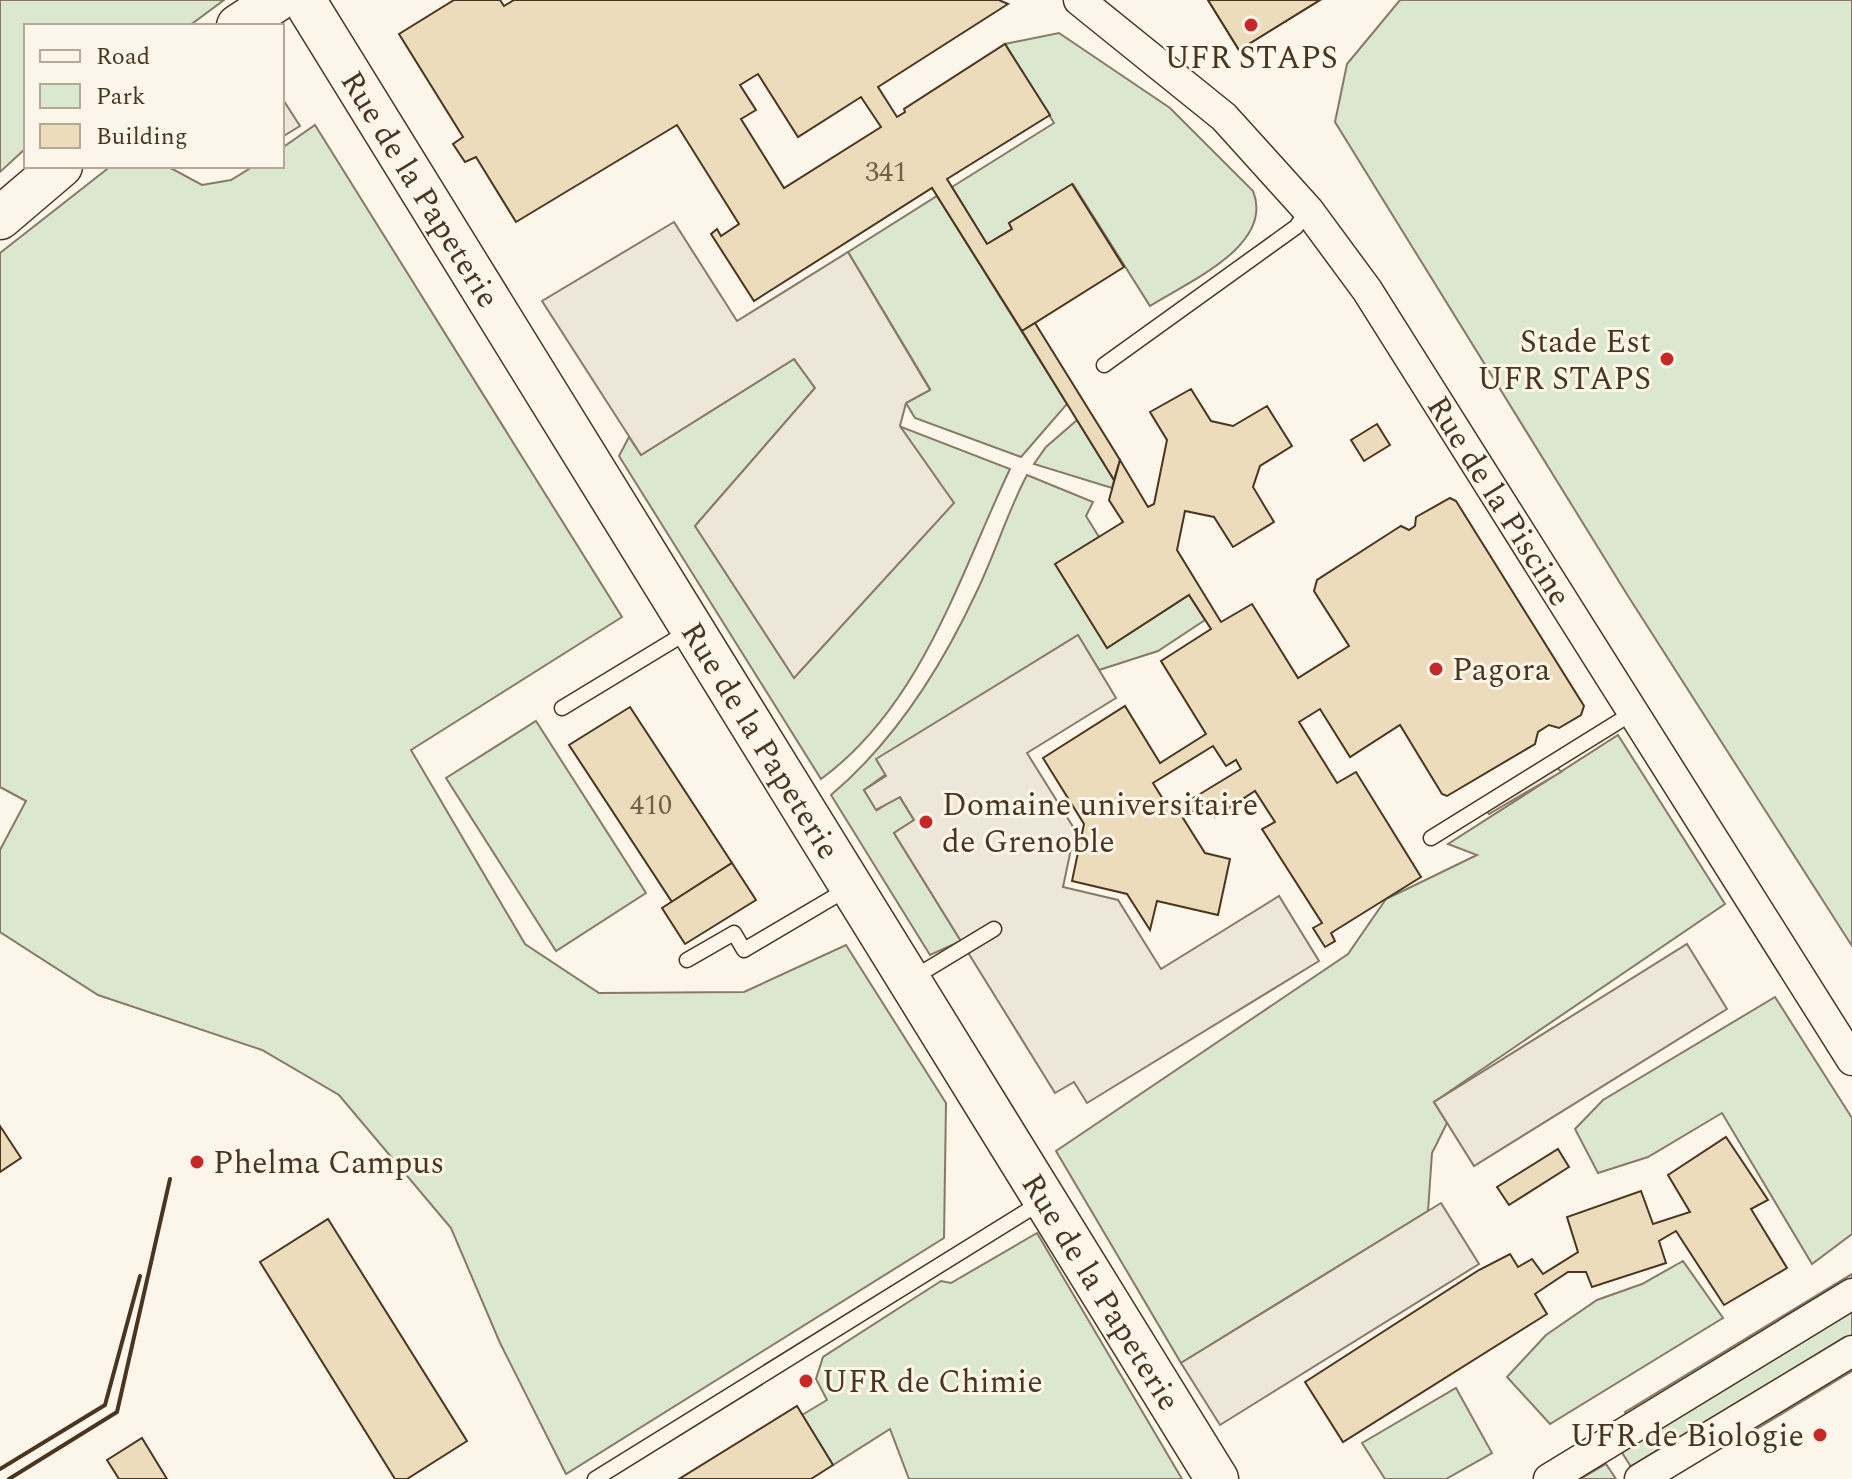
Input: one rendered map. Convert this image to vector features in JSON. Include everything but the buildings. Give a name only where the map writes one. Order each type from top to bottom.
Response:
[{"type":"street","points":[[241,24],[277,0]]},
{"type":"street","name":"Rue de la Papeterie","points":[[304,0],[1217,1479]]},
{"type":"street","name":"Rue de la Piscine","points":[[1079,0],[1224,117],[1308,210],[1367,290],[1852,1060]]},
{"type":"street","points":[[0,218],[59,168]]},
{"type":"street","points":[[1549,1479],[1852,1294]]},
{"type":"street","points":[[1640,1479],[1852,1351]]},
{"type":"lane","points":[[1104,365],[1296,227],[1308,210]]},
{"type":"lane","points":[[562,708],[693,628]]},
{"type":"lane","points":[[1431,838],[1634,712]]},
{"type":"lane","points":[[687,960],[734,933],[744,950],[852,886]]},
{"type":"lane","points":[[909,980],[994,929]]},
{"type":"lane","points":[[595,1479],[1045,1200]]},
{"type":"green space","points":[[0,0],[224,0],[192,24],[24,24],[24,150],[0,172]]},
{"type":"green space","name":"Stade Est UFR STAPS","points":[[1400,0],[1852,0],[1852,946],[1628,596],[1335,122],[1347,64]]},
{"type":"green space","points":[[1059,33],[1170,108],[1253,191],[1256,210],[1252,228],[1240,245],[1205,273],[1150,306],[1073,184],[1009,223],[1012,229],[987,244],[952,187],[1054,123],[1005,44]]},
{"type":"green space","points":[[315,125],[622,617],[411,750],[525,944],[599,993],[744,992],[846,945],[946,1103],[944,1238],[566,1474],[500,1343],[451,1228],[339,1095],[262,1050],[98,995],[0,932],[0,850],[26,801],[0,787],[0,253],[108,168],[171,168],[202,185],[231,180],[251,168],[284,168],[284,147]]},
{"type":"green space","points":[[937,196],[1067,404],[1021,457],[915,418],[906,403],[930,389],[848,252]]},
{"type":"green space","points":[[794,359],[815,388],[695,526],[899,426],[1010,469],[954,595],[912,677],[856,749],[821,779],[619,456],[629,437],[641,455]]},
{"type":"green space","points":[[1077,420],[1114,480],[1112,488],[1034,464],[1046,447]]},
{"type":"green space","points":[[1027,475],[1093,502],[1086,516],[1099,537],[1056,564],[1108,647],[1189,595],[1205,620],[1158,651],[1099,670],[1078,636],[864,790],[877,810],[899,796],[914,820],[894,833],[961,941],[930,955],[831,795],[876,751],[932,676],[976,593]]},
{"type":"green space","points":[[536,721],[646,893],[556,951],[446,778]]},
{"type":"green space","points":[[1618,735],[1725,904],[1434,1102],[1447,1123],[1432,1153],[1428,1211],[1181,1363],[1056,1151],[1348,954],[1386,899],[1477,855],[1448,844]]},
{"type":"green space","points":[[1775,997],[1852,1118],[1852,1234],[1812,1264],[1722,1113],[1648,1157],[1598,1173],[1575,1129],[1603,1100]]},
{"type":"green space","points":[[1037,1233],[1182,1479],[909,1479],[890,1429],[833,1465],[802,1415],[827,1400],[816,1379],[823,1357],[941,1281],[951,1283]]},
{"type":"green space","points":[[1683,1261],[1723,1318],[1550,1424],[1507,1377],[1546,1335],[1597,1300],[1642,1284]]},
{"type":"green space","points":[[1852,1308],[1852,1336],[1633,1470],[1621,1451]]},
{"type":"green space","points":[[1456,1388],[1492,1453],[1446,1479],[1385,1479],[1362,1443]]},
{"type":"green space","points":[[1606,1464],[1616,1479],[1580,1479]]},
{"type":"shaded area","points":[[284,101],[300,126],[284,136]]},
{"type":"shaded area","points":[[674,222],[737,321],[848,252],[930,390],[906,403],[900,426],[954,503],[794,678],[695,526],[815,388],[794,359],[641,455],[542,301]]},
{"type":"shaded area","points":[[1078,635],[1116,698],[1027,753],[1075,830],[1063,887],[1118,900],[1161,969],[1279,896],[1319,961],[1087,1103],[1074,1082],[1055,1093],[894,833],[914,820],[900,797],[876,810],[864,790],[886,776],[876,759]]},
{"type":"shaded area","points":[[1549,757],[1561,772],[1489,814],[1479,801]]},
{"type":"shaded area","points":[[1687,944],[1727,1009],[1474,1166],[1434,1102]]},
{"type":"shaded area","points":[[1441,1203],[1479,1264],[1220,1425],[1181,1363]]},
{"type":"shaded area","points":[[1852,1274],[1852,1286],[1630,1421],[1625,1412]]},
{"type":"shaded area","points":[[1852,1357],[1852,1371],[1755,1430],[1749,1421]]},
{"type":"wall","points":[[9,1479],[117,1412],[170,1179]]},
{"type":"wall","points":[[0,1469],[105,1405],[140,1276]]},
{"type":"place","name":"UFR STAPS","points":[[1251,25]]},
{"type":"place","name":"Stade Est UFR STAPS","points":[[1667,359]]},
{"type":"place","name":"Pagora","points":[[1436,669]]},
{"type":"place","name":"Domaine universitaire de Grenoble","points":[[926,822]]},
{"type":"place","name":"Phelma Campus","points":[[197,1162]]},
{"type":"place","name":"UFR de Chimie","points":[[806,1381]]},
{"type":"place","name":"UFR de Biologie","points":[[1820,1435]]}]
